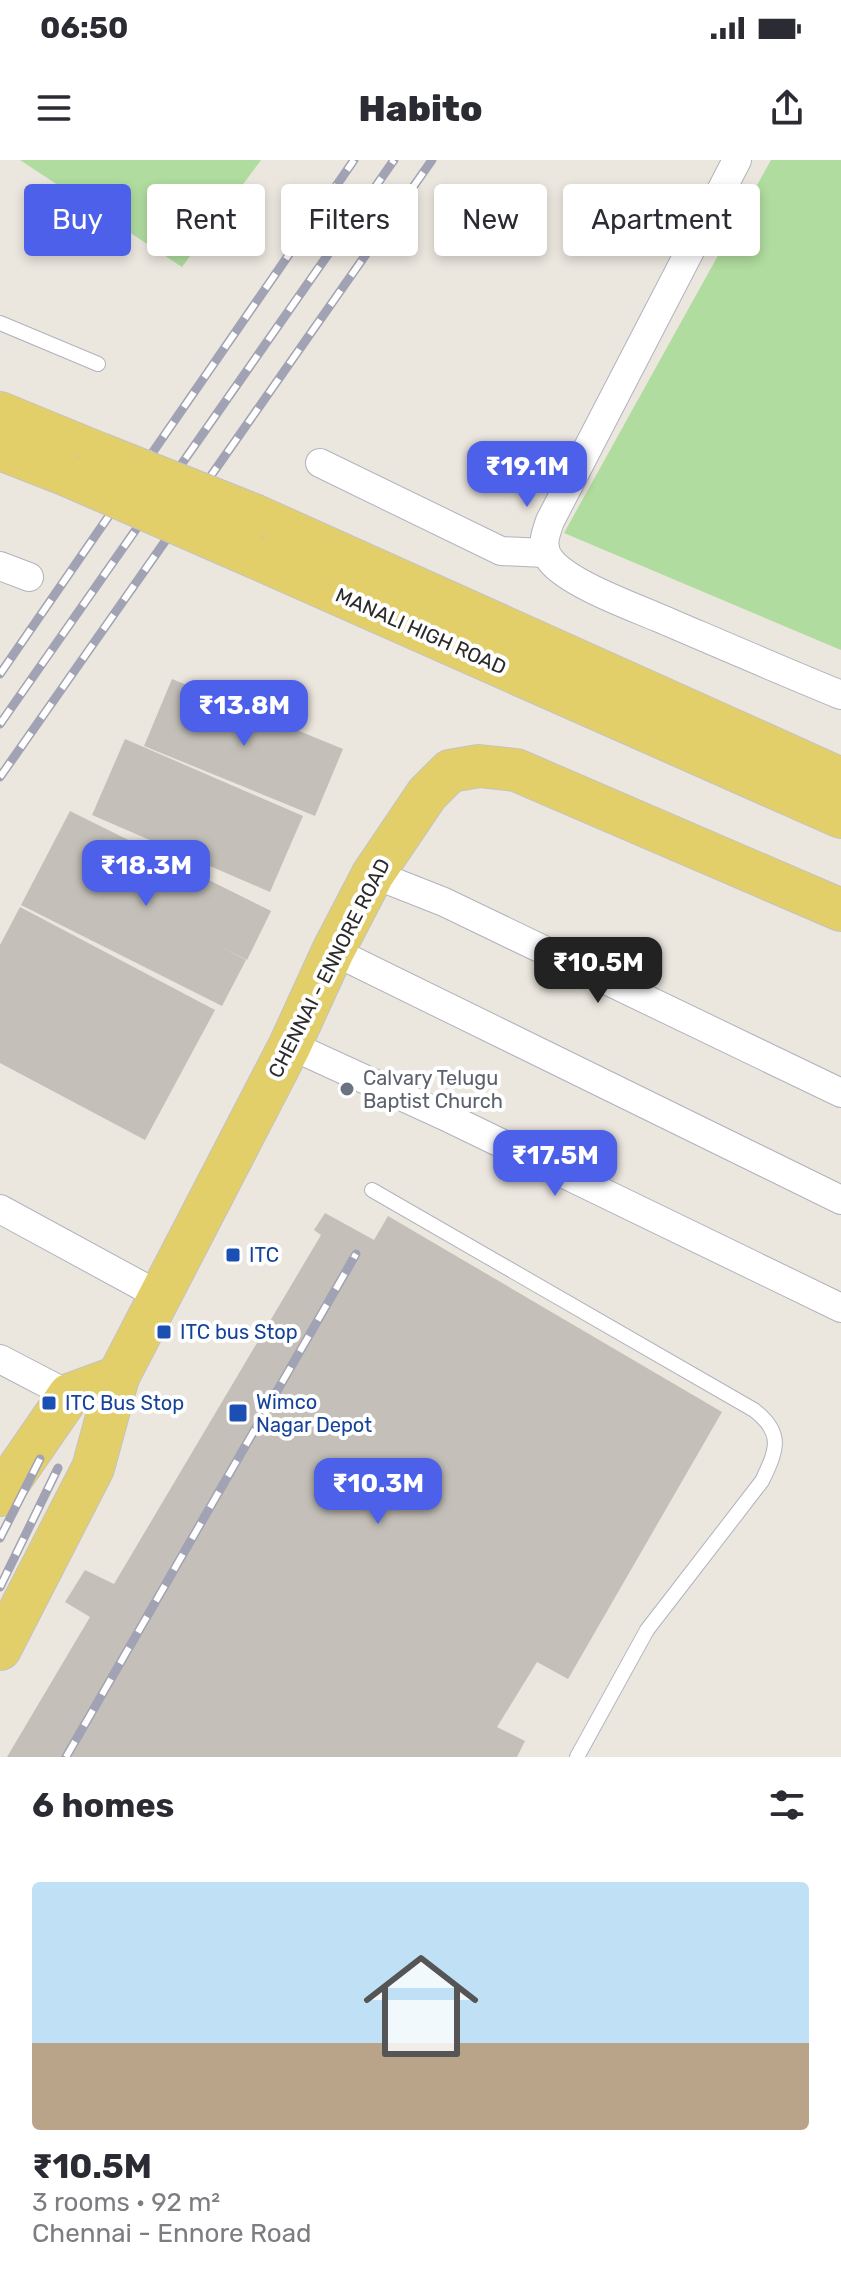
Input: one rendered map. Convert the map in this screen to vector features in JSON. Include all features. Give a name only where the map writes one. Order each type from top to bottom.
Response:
[{"type":"main road","name":"MANALI HIGH ROAD","points":[[0,413],[84,465],[257,558],[841,817]]},
{"type":"main road","name":"MANALI HIGH ROAD","points":[[0,449],[84,465],[256,516],[841,779]]},
{"type":"main road","name":"CHENNAI - ENNORE ROAD","points":[[0,1649],[93,1468],[118,1377],[290,1045],[333,951],[373,874],[427,794],[450,771],[479,766],[516,770],[841,910]]},
{"type":"main road","points":[[0,1493],[69,1395],[118,1377]]},
{"type":"street","points":[[737,160],[550,521],[544,537],[545,553],[565,573],[629,605],[841,695]]},
{"type":"street","points":[[320,463],[501,551],[545,553]]},
{"type":"street","points":[[0,566],[29,577]]},
{"type":"street","points":[[373,874],[444,902],[841,1093]]},
{"type":"street","points":[[333,951],[841,1200]]},
{"type":"street","points":[[290,1045],[447,1117],[841,1308]]},
{"type":"street","points":[[0,1209],[160,1296]]},
{"type":"street","points":[[0,1359],[69,1395]]},
{"type":"lane","points":[[0,323],[98,364]]},
{"type":"lane","points":[[372,1190],[754,1410],[767,1420],[775,1435],[774,1456],[762,1481],[647,1630],[577,1757]]},
{"type":"green space","points":[[20,160],[261,160],[243,184],[147,184],[147,244],[131,233],[131,184],[56,184]]},
{"type":"green space","points":[[771,160],[841,160],[841,650],[564,533],[718,256],[760,256],[758,184]]},
{"type":"green space","points":[[165,256],[190,256],[182,267]]},
{"type":"building","points":[[172,679],[343,749],[315,816],[144,746]]},
{"type":"building","points":[[125,739],[303,816],[270,892],[92,815]]},
{"type":"building","points":[[70,811],[271,911],[247,960],[217,945],[246,960],[222,1006],[21,905]]},
{"type":"building","points":[[20,907],[215,1010],[145,1140],[0,1063],[0,945]]},
{"type":"building","points":[[325,1213],[374,1240],[388,1216],[722,1412],[568,1679],[537,1662],[497,1727],[525,1741],[517,1757],[7,1757],[90,1617],[65,1602],[85,1570],[114,1584],[321,1235],[314,1230]]},
{"type":"railway","points":[[0,674],[354,160]]},
{"type":"railway","points":[[0,724],[394,160]]},
{"type":"railway","points":[[0,777],[432,160]]},
{"type":"railway","points":[[66,1757],[356,1254]]},
{"type":"railway","points":[[0,1538],[40,1459]]},
{"type":"railway","points":[[0,1587],[58,1468]]},
{"type":"place","name":"Calvary Telugu Baptist Church","points":[[347,1089]]},
{"type":"place","name":"ITC","points":[[233,1255]]},
{"type":"place","name":"ITC bus Stop","points":[[164,1332]]},
{"type":"place","name":"ITC Bus Stop","points":[[49,1403]]},
{"type":"place","name":"Wimco Nagar Depot","points":[[238,1413]]}]
